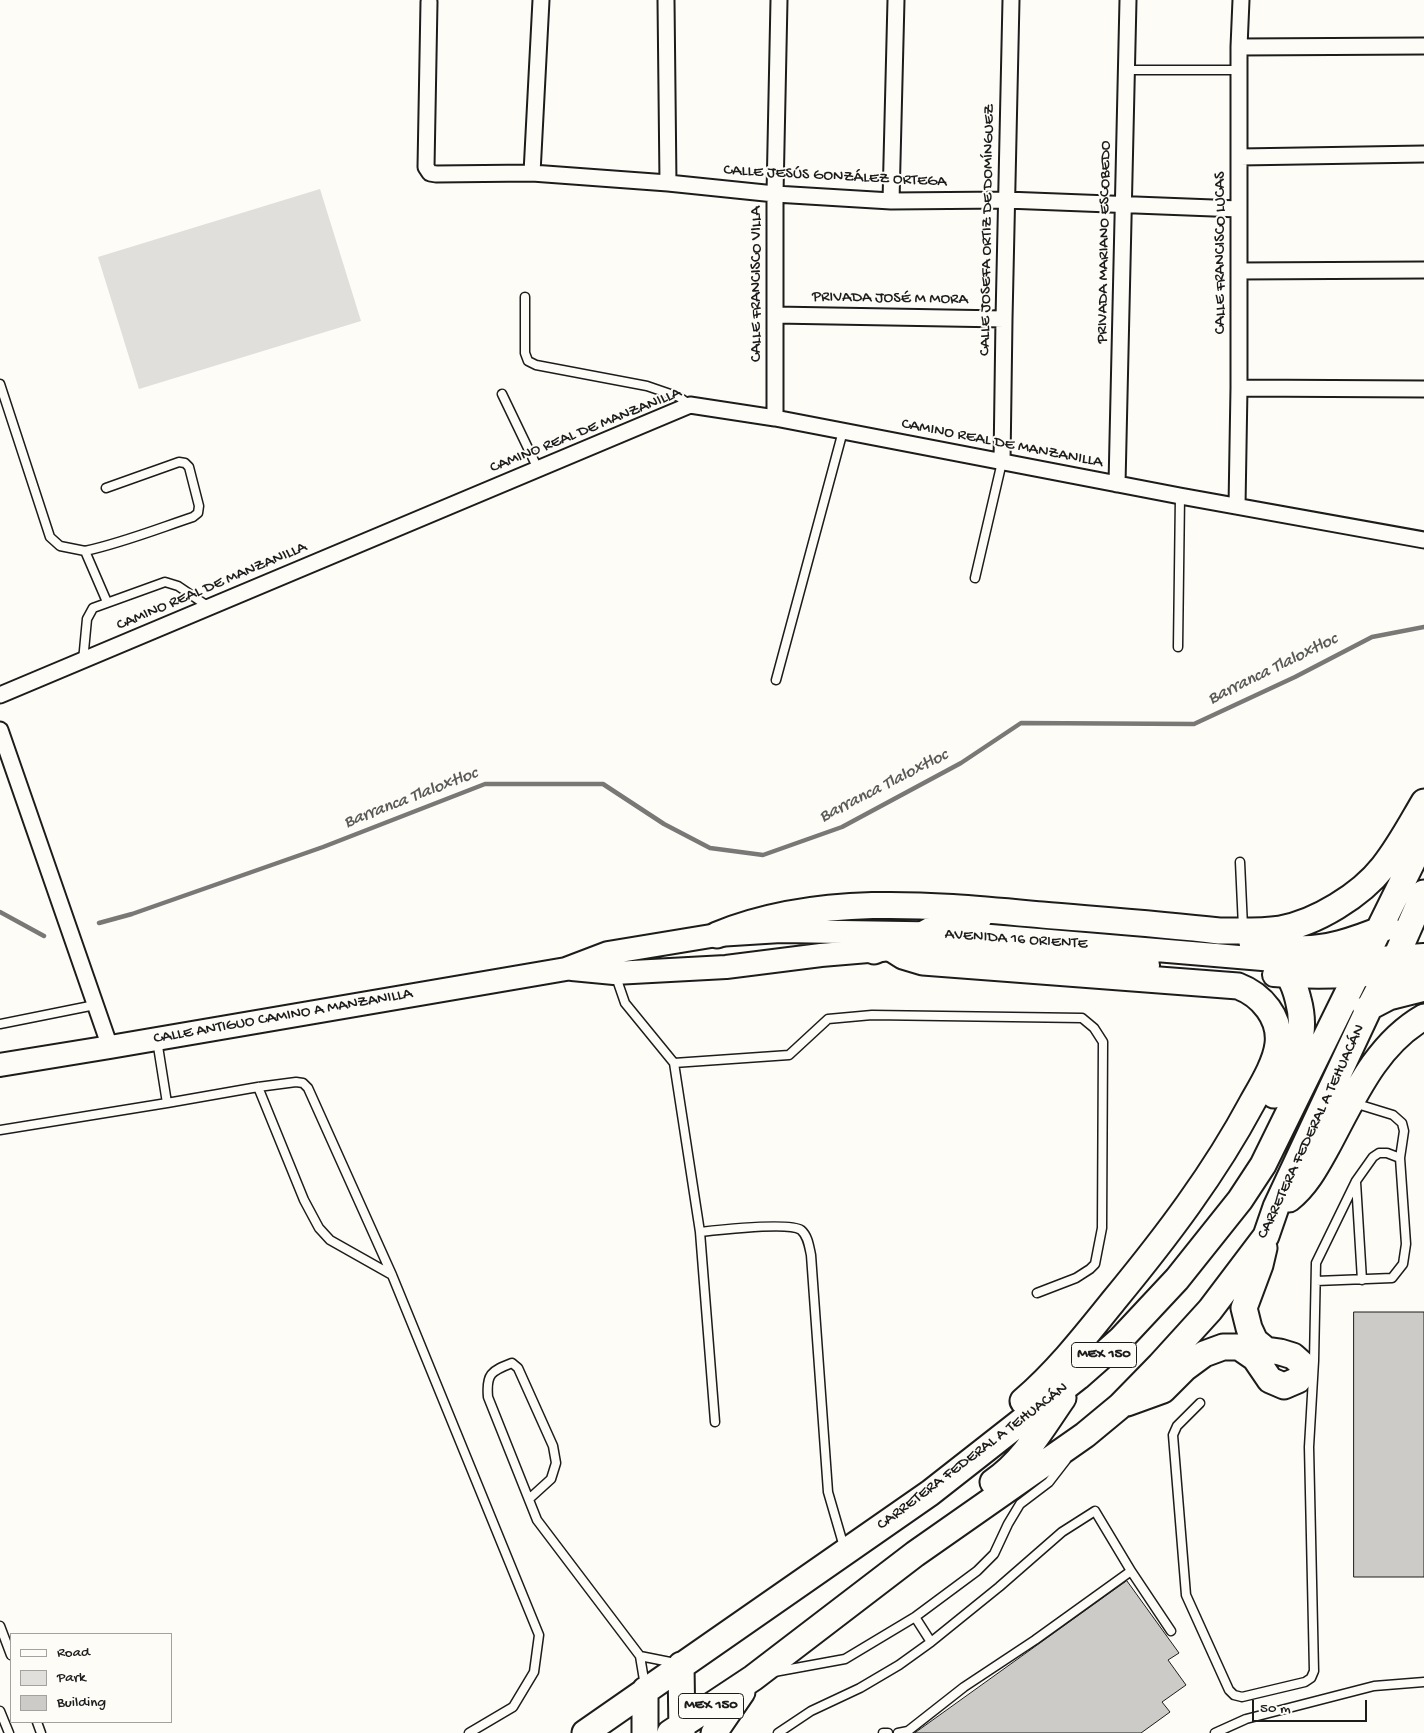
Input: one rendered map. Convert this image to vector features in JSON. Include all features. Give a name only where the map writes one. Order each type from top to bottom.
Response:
[{"type":"main road","points":[[717,935],[741,925],[788,913],[857,906],[954,907],[1243,932],[1282,929],[1334,908],[1362,888],[1374,877],[1390,857],[1424,802]]},
{"type":"main road","name":"MEX 150","points":[[1361,967],[1424,838]]},
{"type":"main road","points":[[883,950],[899,941],[924,934],[953,921],[990,918],[1268,944],[1292,948],[1313,947],[1337,944],[1403,920],[1420,901]]},
{"type":"main road","name":"MEX 150","points":[[1391,965],[1420,901]]},
{"type":"main road","name":"AVENIDA 16 ORIENTE","points":[[611,963],[717,935],[781,931],[967,934],[1282,968]]},
{"type":"main road","points":[[883,950],[923,962],[1238,986],[1248,990],[1263,1001],[1273,1017],[1278,1037],[1274,1058],[1244,1120],[1172,1228],[1071,1354],[1037,1389],[968,1451],[953,1475]]},
{"type":"main road","name":"AVENIDA 16 ORIENTE","points":[[611,963],[726,967],[821,955],[883,950],[983,952],[1282,968],[1391,965],[1424,955]]},
{"type":"main road","name":"CALLE ANTIGUO CAMINO A MANZANILLA","points":[[0,1065],[611,963]]},
{"type":"main road","name":"AVENIDA 16 ORIENTE","points":[[1391,965],[1424,971]]},
{"type":"main road","name":"CARRETERA FEDERAL A TEHUACÁN","points":[[678,1731],[753,1678],[915,1554],[1085,1435],[1120,1406],[1160,1365],[1210,1310],[1266,1236],[1276,1207],[1391,965]]},
{"type":"main road","name":"CARRETERA FEDERAL A TEHUACÁN","points":[[585,1733],[930,1493],[1078,1377],[1120,1340],[1177,1279],[1240,1200],[1263,1165],[1361,967]]},
{"type":"main road","points":[[915,1554],[950,1517],[1022,1456],[1120,1315],[1188,1229],[1223,1179],[1295,1058],[1301,1036],[1301,1012],[1282,968]]},
{"type":"main road","points":[[1324,1044],[1370,1006],[1395,995],[1424,988]]},
{"type":"main road","points":[[1276,1207],[1292,1196],[1315,1168],[1371,1067],[1390,1043],[1412,1024],[1424,1017]]},
{"type":"main road","points":[[1120,1406],[1163,1390],[1185,1368],[1204,1354],[1223,1346],[1239,1348],[1254,1358],[1270,1380],[1284,1386],[1298,1380],[1303,1372],[1302,1364],[1293,1356],[1266,1350],[1255,1341],[1249,1328],[1244,1308],[1260,1265],[1266,1236]]},
{"type":"main road","points":[[678,1731],[681,1665]]},
{"type":"main road","points":[[714,1733],[736,1699],[753,1678]]},
{"type":"main road","points":[[645,1690],[645,1733]]},
{"type":"street","points":[[532,173],[541,0]]},
{"type":"street","points":[[666,0],[668,184]]},
{"type":"street","name":"CALLE FRANCISCO VILLA","points":[[775,418],[775,194],[779,0]]},
{"type":"street","points":[[891,200],[896,0]]},
{"type":"street","name":"CALLE JOSEFA ORTIZ DE DOMÍNGUEZ","points":[[1002,462],[1011,0]]},
{"type":"street","name":"PRIVADA MARIANO ESCOBEDO","points":[[1117,484],[1128,0]]},
{"type":"street","name":"CALLE FRANCISCO LUCAS","points":[[1237,506],[1239,47],[1241,0]]},
{"type":"street","name":"CALLE JESÚS GONZÁLEZ ORTEGA","points":[[430,2],[426,167],[430,173],[532,173],[775,194],[891,200],[1006,200],[1239,209]]},
{"type":"street","points":[[1239,47],[1424,46]]},
{"type":"street","points":[[1240,157],[1424,154]]},
{"type":"street","points":[[1239,271],[1424,270]]},
{"type":"street","name":"PRIVADA JOSÉ M MORA","points":[[775,315],[1004,319]]},
{"type":"street","points":[[1239,388],[1424,389]]},
{"type":"street","name":"CAMINO REAL DE MANZANILLA","points":[[0,694],[84,661],[690,405],[775,418],[1180,496],[1424,540]]},
{"type":"street","points":[[0,730],[110,1048]]},
{"type":"lane","points":[[1126,70],[1240,70]]},
{"type":"lane","points":[[525,297],[525,353],[528,361],[536,365],[647,386],[679,397],[690,405]]},
{"type":"lane","points":[[0,384],[50,537],[60,546],[85,552],[109,546],[193,517],[198,513],[199,506],[189,467],[185,463],[179,462],[106,488]]},
{"type":"lane","points":[[502,394],[538,469]]},
{"type":"lane","points":[[776,680],[843,431]]},
{"type":"lane","points":[[975,578],[1002,462]]},
{"type":"lane","points":[[1178,647],[1180,496]]},
{"type":"lane","points":[[85,552],[107,602]]},
{"type":"lane","points":[[84,661],[88,619],[93,608],[107,602],[164,582],[178,586],[209,608]]},
{"type":"lane","points":[[1240,862],[1243,932]]},
{"type":"lane","points":[[611,963],[625,1003],[674,1063],[700,1232],[715,1422]]},
{"type":"lane","points":[[0,1024],[95,1005]]},
{"type":"lane","points":[[674,1063],[789,1055],[828,1019],[872,1015],[1082,1018],[1094,1028],[1103,1042],[1102,1228],[1095,1264],[1076,1278],[1037,1293]]},
{"type":"lane","points":[[156,1038],[167,1103]]},
{"type":"lane","points":[[0,1130],[258,1086],[296,1082],[303,1083],[308,1088],[392,1274],[539,1635],[534,1672],[513,1707],[469,1733]]},
{"type":"lane","points":[[258,1086],[304,1200],[319,1228],[330,1240],[392,1274]]},
{"type":"lane","points":[[1316,1281],[1392,1278],[1402,1264],[1406,1244],[1400,1158],[1404,1131],[1402,1123],[1393,1115],[1351,1102]]},
{"type":"lane","points":[[1200,1403],[1177,1426],[1173,1435],[1186,1595],[1229,1690],[1234,1696],[1242,1696],[1305,1682],[1311,1678],[1314,1671],[1309,1447],[1314,1361],[1316,1263],[1356,1181],[1373,1157],[1379,1152],[1400,1158]]},
{"type":"lane","points":[[1356,1181],[1362,1280]]},
{"type":"lane","points":[[700,1232],[785,1226],[800,1229],[806,1237],[811,1255],[828,1492],[846,1551]]},
{"type":"lane","points":[[529,1499],[552,1479],[556,1463],[553,1446],[518,1368],[512,1363],[500,1367],[490,1375],[487,1384],[488,1397],[537,1520],[640,1656],[645,1690]]},
{"type":"lane","points":[[753,1678],[845,1659],[915,1617],[977,1571],[994,1554],[1020,1504],[1049,1482],[1085,1435]]},
{"type":"lane","points":[[778,1733],[811,1711],[860,1688],[899,1665],[931,1642],[999,1587],[1062,1532],[1095,1511],[1170,1631]]},
{"type":"lane","points":[[898,1733],[908,1730],[964,1687],[1035,1640],[1131,1571]]},
{"type":"lane","points":[[915,1617],[931,1642]]},
{"type":"lane","points":[[0,1626],[10,1652]]},
{"type":"lane","points":[[640,1656],[681,1665]]},
{"type":"lane","points":[[1215,1733],[1246,1719],[1374,1686],[1424,1682]]},
{"type":"lane","points":[[0,1710],[9,1733]]},
{"type":"lane","points":[[883,1733],[888,1733]]},
{"type":"green space","points":[[320,189],[361,321],[139,389],[98,257]]},
{"type":"building","points":[[1354,1312],[1424,1312],[1424,1577],[1354,1577]]},
{"type":"building","points":[[1127,1581],[1179,1653],[1168,1660],[1186,1685],[1162,1702],[1170,1712],[1141,1733],[915,1733]]},
{"type":"waterway","name":"Barranca Tlaloxtloc","points":[[99,923],[132,914],[323,847],[485,784],[603,784],[664,824],[710,848],[763,855],[842,827],[961,763],[1021,723],[1194,724],[1295,677],[1372,637],[1424,627]]},
{"type":"waterway","name":"Barranca Tlaloxtloc","points":[[0,912],[44,936]]}]
